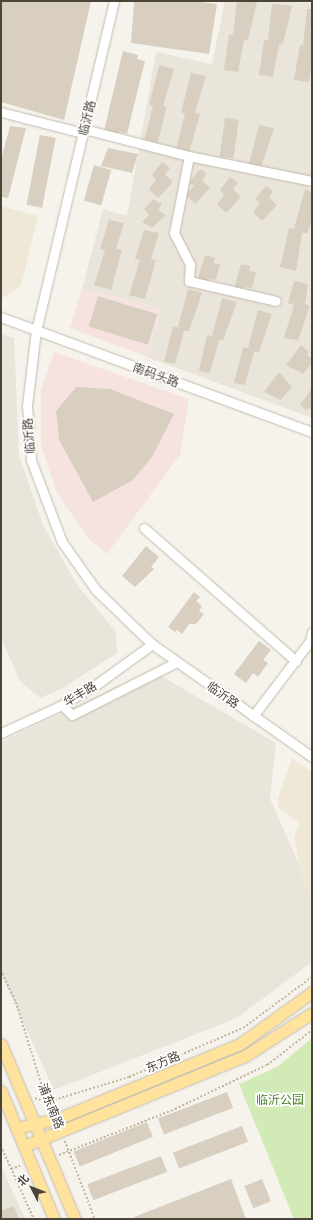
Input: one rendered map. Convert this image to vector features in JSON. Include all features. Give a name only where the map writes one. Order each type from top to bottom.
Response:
[{"type":"main road","name":"东方路","points":[[16,1128],[58,1118],[240,1044],[312,992]]},
{"type":"main road","points":[[24,1146],[43,1140],[245,1056],[312,1013]]},
{"type":"main road","name":"浦东南路","points":[[1,1044],[21,1093],[36,1123],[75,1219]]},
{"type":"main road","points":[[1,1092],[54,1219]]},
{"type":"street","name":"临沂路","points":[[114,1],[36,330],[27,405],[31,460],[62,542],[96,590],[152,644],[312,757]]},
{"type":"street","points":[[1,112],[189,156],[312,181]]},
{"type":"street","points":[[189,156],[174,233],[190,265],[189,281],[276,301]]},
{"type":"street","name":"南码头路","points":[[1,317],[312,432]]},
{"type":"street","points":[[144,528],[296,661]]},
{"type":"street","points":[[253,716],[296,661],[310,641],[312,632]]},
{"type":"street","name":"华丰路","points":[[1,733],[62,705],[97,684],[152,644]]},
{"type":"street","points":[[62,705],[72,715],[177,662]]},
{"type":"path","name":"浦东南路","points":[[1,970],[16,1002],[46,1102],[58,1118]]},
{"type":"path","name":"东方路","points":[[46,1102],[129,1077],[243,1028],[312,977]]},
{"type":"path","points":[[50,1158],[70,1152],[175,1109],[266,1065],[312,1030]]},
{"type":"path","points":[[21,1093],[46,1102]]},
{"type":"path","name":"浦东南路","points":[[61,1132],[95,1219]]},
{"type":"path","points":[[1,1146],[34,1219]]},
{"type":"path","points":[[11,1170],[31,1162]]},
{"type":"shaded area","points":[[225,1],[312,3],[312,418],[147,357],[161,308],[82,289],[103,209],[127,216],[156,52],[212,64]]},
{"type":"shaded area","points":[[1,206],[38,216],[21,286],[1,299]]},
{"type":"shaded area","points":[[82,289],[161,308],[147,357],[70,328]]},
{"type":"shaded area","points":[[1,334],[14,338],[19,455],[43,525],[78,586],[116,632],[117,653],[63,688],[40,698],[20,681],[1,638]]},
{"type":"shaded area","points":[[54,352],[189,399],[180,455],[107,554],[90,540],[57,494],[41,444],[41,390]]},
{"type":"shaded area","points":[[151,670],[276,743],[270,799],[312,893],[312,962],[237,1018],[54,1090],[1,974],[1,742]]},
{"type":"shaded area","points":[[292,758],[312,772],[312,891],[305,889],[294,838],[299,823],[278,808],[278,798]]},
{"type":"shaded area","points":[[1,1166],[25,1219],[1,1219]]},
{"type":"green space","name":"临沂公园","points":[[312,1038],[312,1219],[294,1219],[239,1084],[277,1067]]},
{"type":"building","points":[[1,1],[91,1],[64,120],[1,102]]},
{"type":"building","points":[[134,1],[191,1],[217,4],[209,54],[131,43]]},
{"type":"building","points":[[237,1],[257,2],[248,40],[244,40],[238,72],[224,70],[229,35],[233,35]]},
{"type":"building","points":[[272,4],[292,6],[283,44],[279,45],[273,77],[259,75],[264,40],[268,40]]},
{"type":"building","points":[[307,9],[312,9],[312,61],[309,82],[294,80],[300,45],[303,45]]},
{"type":"building","points":[[123,51],[138,55],[137,59],[145,61],[127,134],[119,132],[118,134],[104,131]]},
{"type":"building","points":[[159,65],[174,69],[163,106],[167,107],[157,145],[144,141],[153,106],[149,105]]},
{"type":"building","points":[[191,73],[206,76],[195,113],[200,114],[189,153],[176,149],[185,114],[181,112]]},
{"type":"building","points":[[225,118],[239,120],[233,159],[220,157]]},
{"type":"building","points":[[259,125],[274,128],[261,167],[249,164]]},
{"type":"building","points":[[10,126],[26,128],[8,198],[1,197],[1,160]]},
{"type":"building","points":[[40,135],[56,138],[42,208],[26,205]]},
{"type":"building","points":[[108,148],[138,154],[132,173],[101,166]]},
{"type":"building","points":[[162,162],[170,168],[165,174],[173,182],[158,198],[149,189],[156,180],[152,175]]},
{"type":"building","points":[[94,165],[111,170],[101,206],[84,201]]},
{"type":"building","points":[[200,169],[207,174],[202,180],[210,188],[195,204],[186,195],[194,186],[189,182]]},
{"type":"building","points":[[230,177],[238,183],[233,189],[241,197],[226,213],[217,204],[224,195],[220,190]]},
{"type":"building","points":[[266,186],[273,191],[269,197],[277,205],[262,221],[253,212],[260,203],[255,199]]},
{"type":"building","points":[[305,189],[312,192],[312,219],[307,233],[302,233],[296,271],[280,267],[289,228],[294,229]]},
{"type":"building","points":[[153,199],[162,204],[158,210],[166,215],[152,228],[142,222],[149,215],[144,209]]},
{"type":"building","points":[[109,220],[124,223],[116,249],[122,250],[111,290],[94,285],[105,250],[100,249]]},
{"type":"building","points":[[144,230],[159,233],[151,259],[156,260],[145,299],[129,295],[140,260],[135,259]]},
{"type":"building","points":[[205,255],[215,258],[213,263],[220,264],[216,280],[208,279],[206,283],[197,281]]},
{"type":"building","points":[[241,264],[251,266],[249,271],[256,272],[252,288],[244,287],[242,291],[234,289]]},
{"type":"building","points":[[294,281],[308,284],[305,304],[310,306],[298,340],[284,338],[294,305],[288,303]]},
{"type":"building","points":[[188,289],[202,293],[189,331],[184,331],[175,364],[164,362],[173,326],[178,327]]},
{"type":"building","points":[[98,296],[157,314],[148,345],[89,327]]},
{"type":"building","points":[[222,298],[237,302],[223,340],[219,340],[210,373],[199,371],[207,335],[212,336]]},
{"type":"building","points":[[258,310],[272,314],[259,352],[254,352],[245,385],[234,383],[243,347],[248,348]]},
{"type":"building","points":[[301,345],[309,352],[307,355],[312,359],[312,363],[303,374],[286,365]]},
{"type":"building","points":[[279,372],[292,387],[281,400],[264,392]]},
{"type":"building","points":[[76,387],[110,389],[174,414],[152,457],[133,480],[93,502],[59,440],[56,411]]},
{"type":"building","points":[[312,388],[312,410],[309,408],[306,410],[300,405]]},
{"type":"building","points":[[146,546],[159,557],[151,567],[154,569],[135,587],[122,576]]},
{"type":"building","points":[[194,592],[200,597],[196,601],[202,606],[199,611],[204,614],[196,624],[189,624],[182,634],[177,630],[175,632],[168,627]]},
{"type":"building","points":[[259,641],[271,650],[263,660],[268,663],[258,677],[253,673],[246,683],[234,674]]},
{"type":"building","points":[[227,1092],[233,1108],[164,1134],[158,1119]]},
{"type":"building","points":[[147,1122],[153,1137],[80,1166],[74,1152]]},
{"type":"building","points":[[242,1126],[248,1142],[179,1168],[173,1153]]},
{"type":"building","points":[[161,1156],[167,1172],[93,1200],[87,1184]]},
{"type":"building","points":[[231,1179],[246,1219],[134,1219],[134,1217]]},
{"type":"building","points":[[262,1179],[271,1201],[253,1208],[244,1186]]},
{"type":"building","points":[[14,1206],[19,1219],[1,1219],[1,1211]]}]
